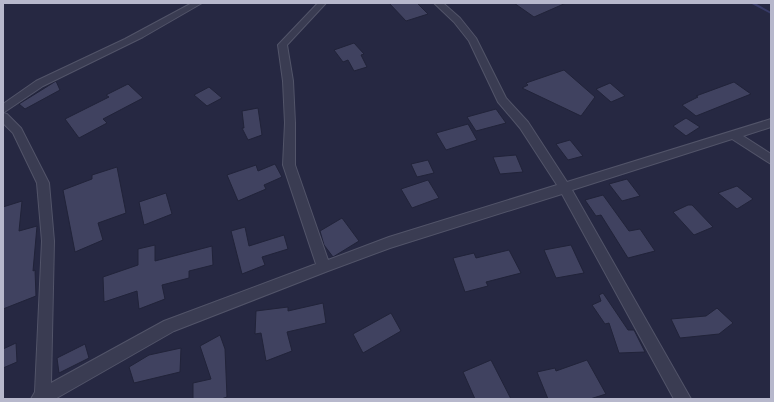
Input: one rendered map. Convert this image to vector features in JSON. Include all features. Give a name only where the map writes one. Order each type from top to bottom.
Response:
[{"type":"street","points":[[3,109],[17,96],[48,78],[105,53],[198,3]]},
{"type":"street","points":[[322,3],[314,14],[290,34],[282,45],[288,81],[290,123],[289,165],[324,267]]},
{"type":"street","points":[[438,3],[457,20],[473,40],[502,100],[524,125],[565,188],[683,399]]},
{"type":"street","points":[[3,117],[17,131],[43,183],[48,241],[42,398]]},
{"type":"street","points":[[42,398],[169,326],[324,267],[389,243],[771,123]]},
{"type":"street","points":[[734,134],[771,160]]},
{"type":"building","points":[[389,3],[417,3],[428,14],[406,21]]},
{"type":"building","points":[[514,3],[566,3],[534,17]]},
{"type":"building","points":[[354,43],[364,54],[361,55],[367,67],[354,71],[348,60],[343,62],[334,50]]},
{"type":"building","points":[[564,70],[595,97],[581,116],[522,88],[528,85],[526,83]]},
{"type":"building","points":[[56,81],[60,90],[25,109],[19,104]]},
{"type":"building","points":[[734,82],[751,94],[696,116],[682,105],[698,97],[696,96]]},
{"type":"building","points":[[610,83],[625,96],[611,102],[596,89]]},
{"type":"building","points":[[128,84],[143,98],[103,119],[107,123],[79,138],[65,119],[109,97],[106,95]]},
{"type":"building","points":[[209,87],[222,98],[207,106],[194,95]]},
{"type":"building","points":[[258,108],[262,135],[248,140],[242,128],[244,128],[242,111]]},
{"type":"building","points":[[496,109],[506,123],[476,131],[467,117]]},
{"type":"building","points":[[686,118],[700,127],[686,136],[673,126]]},
{"type":"building","points":[[468,124],[477,140],[446,150],[436,133]]},
{"type":"building","points":[[570,140],[583,156],[568,160],[556,144]]},
{"type":"building","points":[[516,155],[523,172],[500,174],[493,157]]},
{"type":"building","points":[[428,160],[434,173],[417,177],[411,164]]},
{"type":"building","points":[[275,164],[282,177],[264,185],[266,189],[238,201],[227,175],[256,165],[258,171]]},
{"type":"building","points":[[117,167],[126,213],[98,223],[103,240],[75,252],[63,190],[92,179],[92,175]]},
{"type":"building","points":[[627,179],[640,196],[622,201],[609,184]]},
{"type":"building","points":[[428,180],[439,198],[412,208],[401,189]]},
{"type":"building","points":[[737,186],[753,199],[737,209],[718,193]]},
{"type":"building","points":[[166,193],[172,214],[144,225],[139,202]]},
{"type":"building","points":[[603,195],[629,231],[640,229],[655,251],[628,258],[601,215],[596,216],[585,200]]},
{"type":"building","points":[[22,201],[19,231],[37,226],[33,271],[35,270],[36,296],[3,309],[3,207]]},
{"type":"building","points":[[688,205],[692,205],[713,227],[694,235],[673,212]]},
{"type":"building","points":[[342,218],[359,241],[333,257],[324,245],[320,231]]},
{"type":"building","points":[[245,227],[249,246],[284,235],[288,249],[262,257],[265,265],[242,274],[231,231]]},
{"type":"building","points":[[155,245],[155,261],[212,246],[213,265],[189,271],[189,278],[162,285],[165,299],[139,309],[137,291],[104,302],[103,277],[138,265],[138,249]]},
{"type":"building","points":[[571,245],[584,273],[556,278],[544,250]]},
{"type":"building","points":[[509,250],[521,273],[486,282],[488,286],[465,292],[453,258],[474,253],[476,258]]},
{"type":"building","points":[[603,293],[628,330],[634,330],[645,352],[619,353],[609,323],[605,324],[592,305],[601,301],[599,295]]},
{"type":"building","points":[[323,303],[326,323],[287,332],[292,351],[266,361],[261,333],[255,334],[256,311],[288,307],[288,311]]},
{"type":"building","points":[[717,308],[733,323],[719,334],[680,338],[671,319],[706,316]]},
{"type":"building","points":[[391,313],[401,331],[363,353],[353,334]]},
{"type":"building","points":[[220,335],[225,349],[227,397],[221,399],[193,399],[193,383],[211,379],[200,346]]},
{"type":"building","points":[[16,343],[17,362],[3,368],[3,349]]},
{"type":"building","points":[[85,344],[89,358],[59,373],[57,358]]},
{"type":"building","points":[[181,348],[180,372],[134,383],[129,367],[149,355]]},
{"type":"building","points":[[491,360],[511,399],[475,399],[463,372]]},
{"type":"building","points":[[587,360],[606,394],[590,399],[548,399],[537,372],[555,368],[556,371]]},
{"type":"waterway","points":[[752,3],[771,13]]}]
